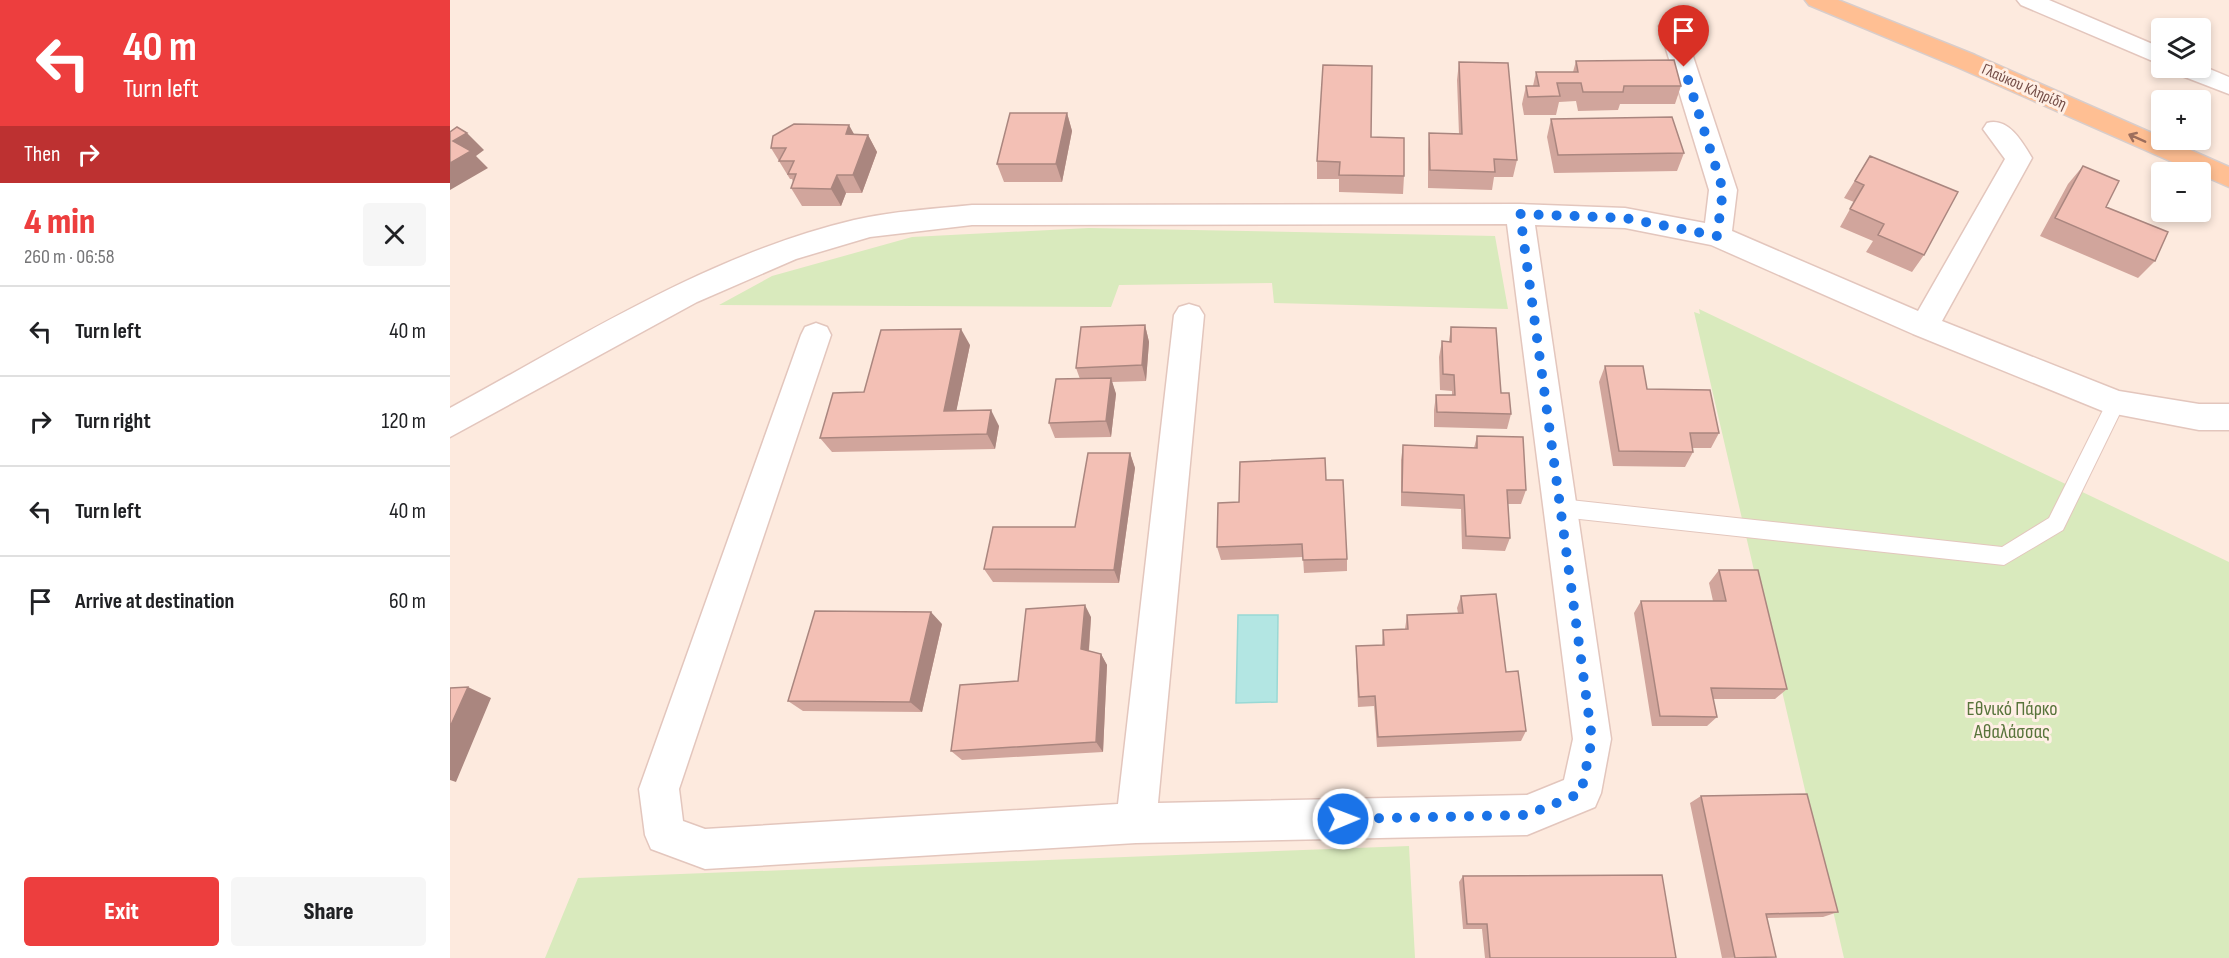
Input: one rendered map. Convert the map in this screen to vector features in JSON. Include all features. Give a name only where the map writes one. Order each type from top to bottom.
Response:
[{"type":"main road","name":"Γλαύκου Κληρίδη","points":[[1817,0],[1977,66],[2229,178]]},
{"type":"main road","name":"Γλαύκου Κληρίδη","points":[[1844,0],[2151,124]]},
{"type":"main road","points":[[2210,150],[2229,158]]},
{"type":"street","points":[[2029,0],[2151,52]]},
{"type":"street","points":[[1671,26],[1723,190],[1717,236]]},
{"type":"street","points":[[2210,78],[2229,86]]},
{"type":"street","points":[[1924,326],[2019,158],[1996,129]]},
{"type":"street","points":[[816,335],[659,789],[665,836],[705,849],[1136,823],[1527,815],[1581,793],[1592,739],[1520,214]]},
{"type":"street","points":[[450,424],[663,307],[759,261],[839,235],[862,230],[908,221],[972,215],[1520,214],[1625,218],[1717,236],[1924,326],[2116,403],[2199,417],[2229,417]]},
{"type":"street","points":[[1136,823],[1189,315]]},
{"type":"lane","points":[[1561,508],[2004,556],[2056,524],[2116,403]]},
{"type":"green space","points":[[1089,228],[1495,236],[1508,309],[1274,303],[1272,283],[1119,285],[1111,307],[719,305],[772,276],[912,237]]},
{"type":"green space","name":"Εθνικό Πάρκο Αθαλάσσας","points":[[1699,309],[2229,562],[2229,958],[1844,958],[1694,312],[1700,314]]},
{"type":"green space","points":[[1409,846],[1415,958],[545,958],[578,878]]},
{"type":"water","points":[[1238,615],[1278,615],[1277,702],[1236,703]]},
{"type":"building","points":[[1674,60],[1681,86],[1624,86],[1623,92],[1583,92],[1581,83],[1557,83],[1560,96],[1528,97],[1526,86],[1539,86],[1536,72],[1578,72],[1576,61]]},
{"type":"building","points":[[1459,62],[1508,63],[1517,160],[1494,159],[1495,172],[1430,170],[1429,133],[1462,134]]},
{"type":"building","points":[[1323,65],[1372,66],[1371,137],[1404,138],[1404,176],[1339,175],[1340,162],[1317,161]]},
{"type":"building","points":[[1010,113],[1067,113],[1056,164],[997,164]]},
{"type":"building","points":[[1672,117],[1684,153],[1558,155],[1551,119]]},
{"type":"building","points":[[794,124],[849,125],[846,134],[868,135],[853,175],[837,175],[831,189],[791,188],[796,174],[788,174],[794,161],[779,161],[786,148],[771,148],[773,136]]},
{"type":"building","points":[[457,127],[467,133],[453,141],[471,151],[450,163],[450,132]]},
{"type":"building","points":[[1870,156],[1958,192],[1924,255],[1878,235],[1884,224],[1850,209],[1864,185],[1855,181]]},
{"type":"building","points":[[2083,166],[2119,181],[2106,207],[2168,232],[2155,261],[2055,218]]},
{"type":"building","points":[[1145,325],[1142,365],[1076,368],[1081,327]]},
{"type":"building","points":[[1451,327],[1496,328],[1501,393],[1509,393],[1511,414],[1437,412],[1436,395],[1455,395],[1454,375],[1443,374],[1442,341],[1451,342]]},
{"type":"building","points":[[961,329],[944,411],[991,410],[987,434],[820,438],[833,393],[864,392],[881,330]]},
{"type":"building","points":[[1605,366],[1643,366],[1647,389],[1710,390],[1719,433],[1690,433],[1693,452],[1619,451]]},
{"type":"building","points":[[1111,378],[1106,421],[1049,423],[1056,379]]},
{"type":"building","points":[[1477,436],[1523,437],[1526,490],[1507,490],[1510,538],[1466,536],[1464,495],[1402,492],[1403,445],[1477,448]]},
{"type":"building","points":[[1088,453],[1130,453],[1114,570],[984,569],[993,527],[1075,527]]},
{"type":"building","points":[[1325,458],[1326,480],[1343,480],[1347,559],[1303,560],[1302,544],[1217,547],[1218,503],[1239,502],[1240,462]]},
{"type":"building","points":[[1719,570],[1758,570],[1787,689],[1711,688],[1717,717],[1660,716],[1641,601],[1726,601]]},
{"type":"building","points":[[1496,594],[1506,672],[1518,671],[1526,731],[1378,737],[1375,696],[1359,697],[1356,646],[1384,645],[1383,630],[1408,629],[1407,615],[1463,613],[1461,596]]},
{"type":"building","points":[[1085,605],[1081,649],[1101,654],[1096,742],[951,751],[960,685],[1018,681],[1026,609]]},
{"type":"building","points":[[815,611],[931,612],[910,702],[788,701]]},
{"type":"building","points":[[468,687],[450,727],[450,688]]},
{"type":"building","points":[[1807,794],[1838,912],[1766,914],[1776,957],[1735,958],[1701,796]]},
{"type":"building","points":[[1662,875],[1676,958],[1490,958],[1487,924],[1467,924],[1463,876]]},
{"type":"route","points":[[1343,819],[1527,815],[1581,793],[1592,739],[1520,214],[1625,218],[1717,236],[1723,190],[1684,67]]}]
